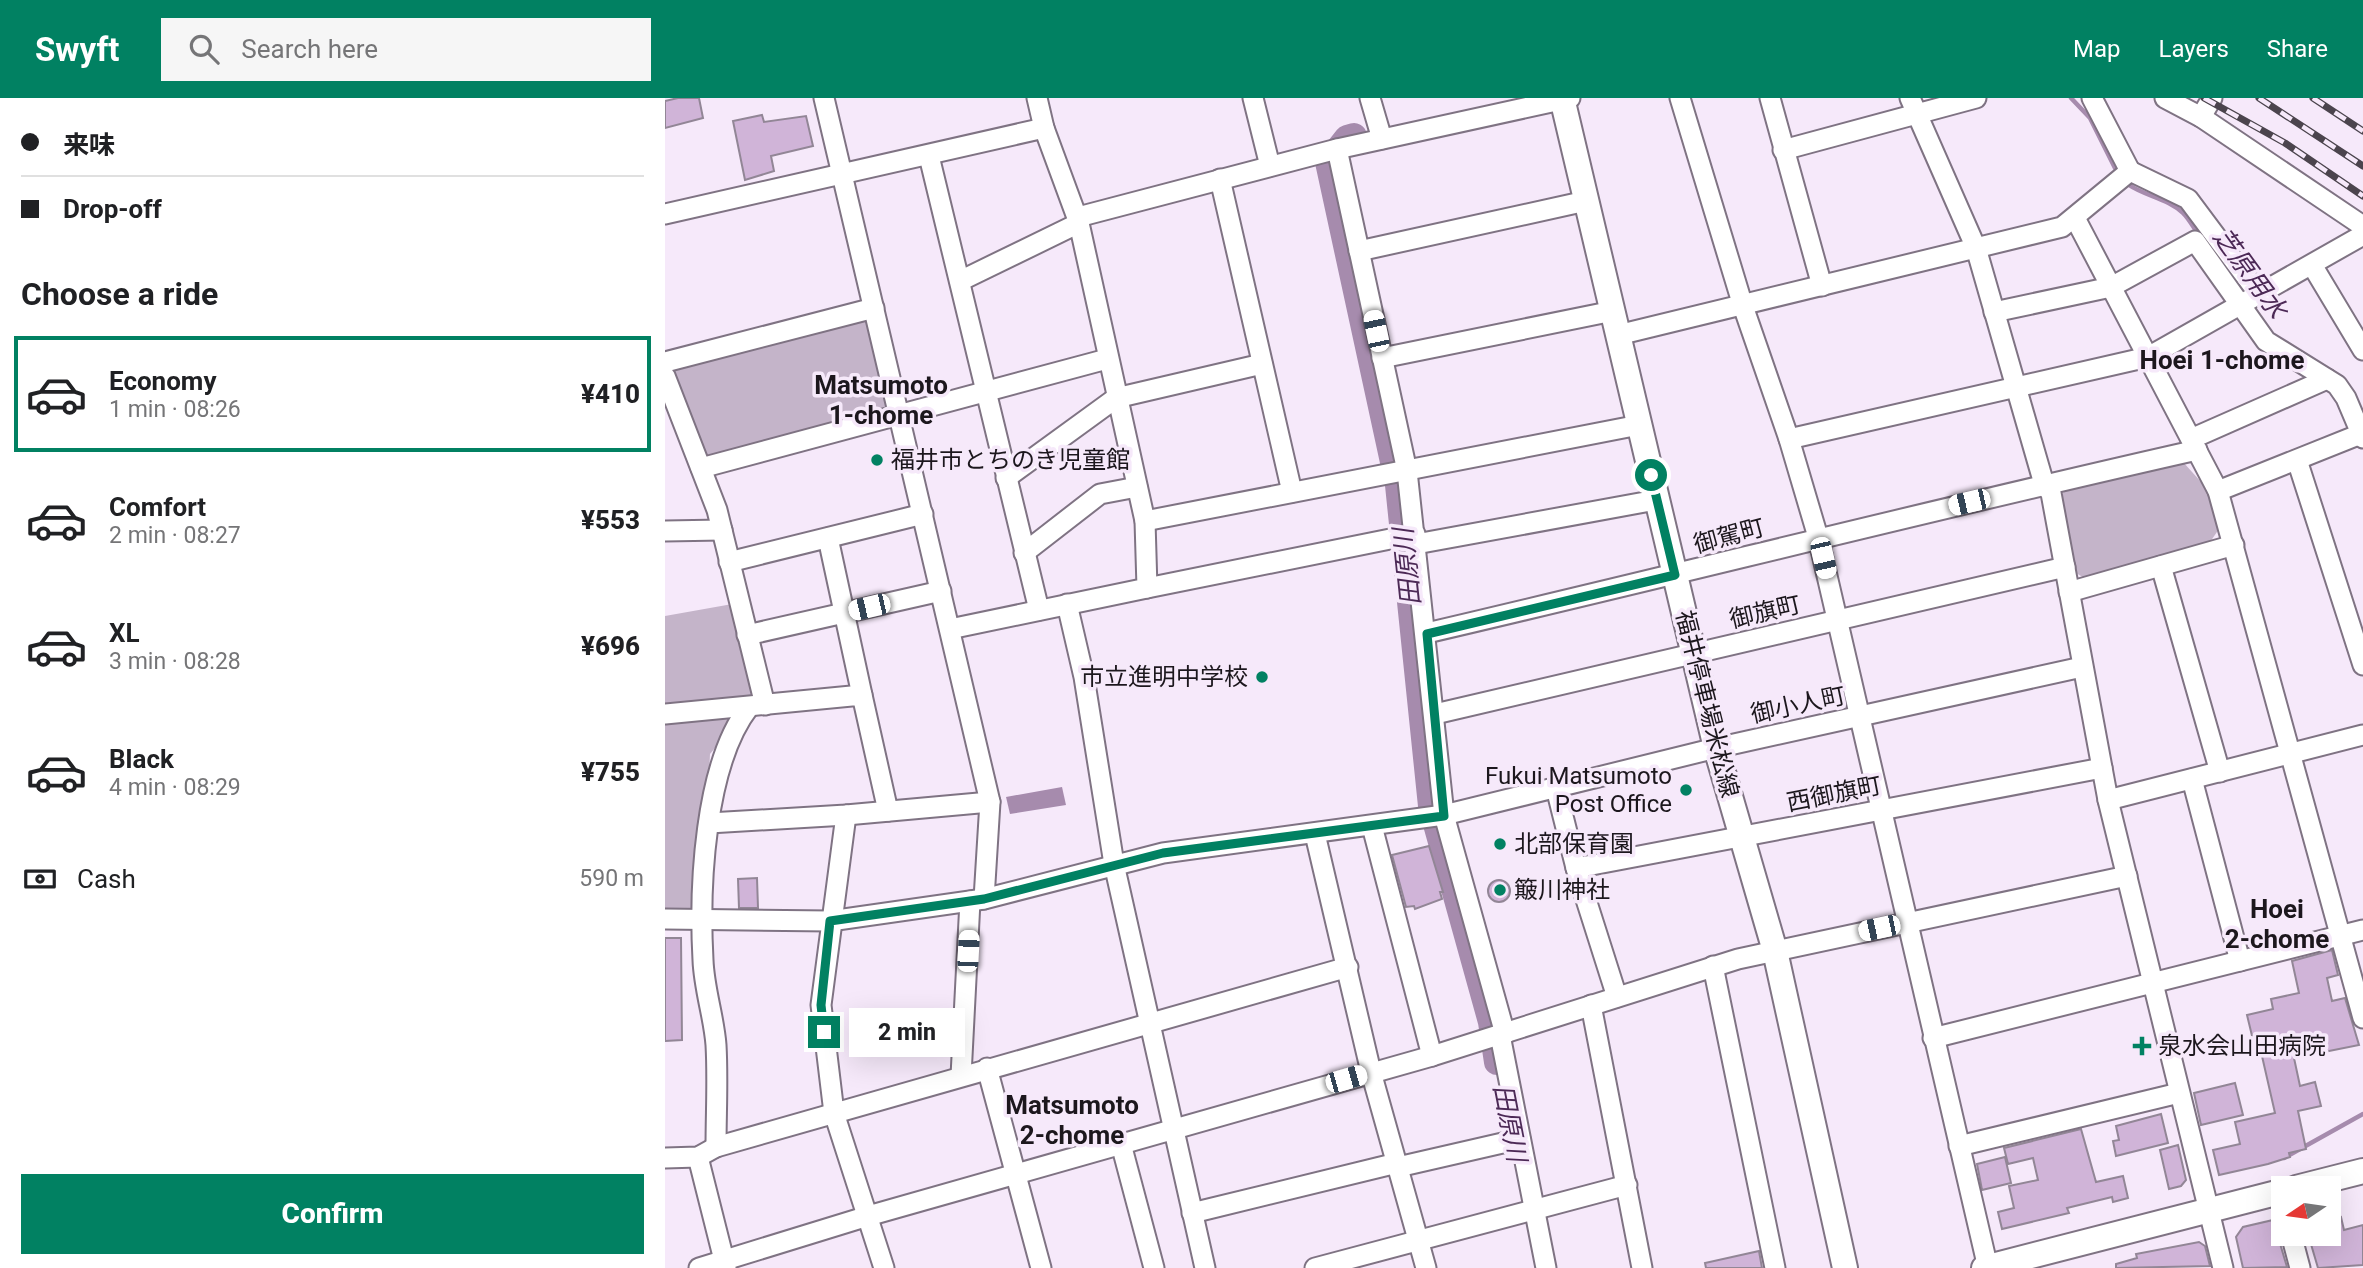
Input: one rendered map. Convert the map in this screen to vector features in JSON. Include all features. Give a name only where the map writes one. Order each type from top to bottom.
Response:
[{"type":"main road","name":"福井停車場米松線","points":[[1565,99],[1586,201],[1716,748],[1775,951],[1845,1268]]},
{"type":"main road","points":[[2341,1178],[2363,1171]]},
{"type":"main road","points":[[1986,1268],[2208,1211],[2271,1198]]},
{"type":"street","points":[[824,98],[990,802],[977,900],[961,1076]]},
{"type":"street","points":[[1037,98],[1044,128],[1078,220],[1145,521],[1147,588]]},
{"type":"street","points":[[1253,98],[1270,166]]},
{"type":"street","points":[[1370,98],[1382,139]]},
{"type":"street","points":[[1681,98],[1743,306],[1789,439],[1818,537],[1986,1268]]},
{"type":"street","points":[[1770,98],[1822,286]]},
{"type":"street","points":[[1783,150],[1913,106],[1976,98]]},
{"type":"street","points":[[2092,98],[2130,171],[2188,200],[2259,294]]},
{"type":"street","points":[[2165,98],[2201,117],[2363,226]]},
{"type":"street","points":[[2201,117],[2211,98]]},
{"type":"street","points":[[960,281],[1078,220],[1337,149],[1565,99]]},
{"type":"street","points":[[1913,106],[1976,248],[2044,484],[2050,493],[2108,800],[2223,1268]]},
{"type":"street","points":[[665,214],[1044,128]]},
{"type":"street","points":[[1337,149],[1407,471],[1427,634],[1444,816],[1502,1035],[1546,1268]]},
{"type":"street","points":[[929,156],[1039,610]]},
{"type":"street","points":[[1382,358],[1743,306],[2062,227],[2130,171]]},
{"type":"street","points":[[1220,179],[1292,492]]},
{"type":"street","points":[[1359,251],[1586,201]]},
{"type":"street","points":[[2075,218],[2218,491],[2363,1018]]},
{"type":"street","points":[[1789,439],[2148,357],[2363,235]]},
{"type":"street","points":[[1994,312],[2112,287],[2195,241],[2266,341],[2337,385],[2346,398],[2362,435],[2218,491]]},
{"type":"street","points":[[2312,265],[2363,350]]},
{"type":"street","points":[[665,362],[874,308]]},
{"type":"street","points":[[701,468],[1107,359]]},
{"type":"street","points":[[1006,478],[1116,398],[1262,363]]},
{"type":"street","points":[[665,376],[722,530],[747,635],[757,706]]},
{"type":"street","name":"御駕町","points":[[1427,634],[2194,445],[2327,379]]},
{"type":"street","points":[[1145,521],[1639,425]]},
{"type":"street","points":[[2297,460],[2363,664]]},
{"type":"street","points":[[1024,553],[1100,494],[1137,487]]},
{"type":"street","points":[[950,629],[1147,588],[1415,539],[1656,500]]},
{"type":"street","points":[[729,562],[923,514]]},
{"type":"street","points":[[665,531],[722,530]]},
{"type":"street","points":[[828,538],[888,811]]},
{"type":"street","points":[[2069,592],[2234,545]]},
{"type":"street","points":[[2161,566],[2220,772]]},
{"type":"street","name":"御旗町","points":[[1435,713],[2064,567]]},
{"type":"street","points":[[747,635],[941,591]]},
{"type":"street","points":[[1067,604],[1084,677],[1114,864],[1205,1268]]},
{"type":"street","name":"御小人町","points":[[665,919],[830,921],[977,900],[1163,853],[1444,816],[1716,748],[2082,667]]},
{"type":"street","points":[[665,714],[862,695]]},
{"type":"street","points":[[716,1147],[716,1044],[703,963],[702,920],[709,823],[721,759],[734,726],[757,706]]},
{"type":"street","points":[[2108,800],[2363,735]]},
{"type":"street","name":"西御旗町","points":[[1576,868],[2102,768]]},
{"type":"street","points":[[2192,779],[2240,961]]},
{"type":"street","points":[[1556,788],[1576,868],[1617,997]]},
{"type":"street","points":[[709,823],[846,815],[990,802]]},
{"type":"street","points":[[846,815],[821,1005],[834,1112],[884,1268]]},
{"type":"street","points":[[1372,826],[1432,1056]]},
{"type":"street","points":[[1315,834],[1371,1072],[1426,1268]]},
{"type":"street","points":[[699,1268],[725,1265],[867,1216],[1432,1056],[1713,966],[2127,876]]},
{"type":"street","points":[[1933,1038],[2363,930]]},
{"type":"street","points":[[1713,966],[1775,1268]]},
{"type":"street","points":[[665,1158],[698,1157],[716,1147],[834,1112],[1348,967]]},
{"type":"street","points":[[1591,1005],[1643,1268]]},
{"type":"street","points":[[987,1068],[1041,1268]]},
{"type":"street","points":[[1959,1146],[2179,1093]]},
{"type":"street","points":[[1192,1213],[1520,1139]]},
{"type":"street","points":[[1121,1144],[1154,1268]]},
{"type":"street","points":[[698,1157],[725,1265]]},
{"type":"street","points":[[1315,1268],[1627,1185]]},
{"type":"street","points":[[2294,1246],[2300,1268]]},
{"type":"shaded area","points":[[874,308],[901,416],[707,467],[665,362]]},
{"type":"shaded area","points":[[2183,462],[2211,493],[2219,529],[2208,545],[2086,579],[2076,573],[2060,497],[2069,485]]},
{"type":"shaded area","points":[[738,603],[765,705],[749,707],[710,754],[702,920],[665,919],[665,616]]},
{"type":"shaded area","points":[[1062,787],[1066,805],[1010,814],[1006,797]]},
{"type":"building","points":[[699,98],[703,118],[665,128],[665,101]]},
{"type":"building","points":[[762,115],[764,122],[806,116],[813,146],[771,156],[774,171],[745,180],[733,121]]},
{"type":"building","points":[[1429,846],[1443,892],[1440,892],[1442,899],[1415,909],[1414,906],[1406,907],[1392,855]]},
{"type":"building","points":[[757,878],[758,908],[739,908],[738,879]]},
{"type":"building","points":[[1495,880],[1503,880],[1510,887],[1510,895],[1503,902],[1495,902],[1488,895],[1488,887]]},
{"type":"building","points":[[665,938],[681,938],[682,1040],[665,1041]]},
{"type":"building","points":[[2332,950],[2338,975],[2327,978],[2332,1001],[2345,998],[2359,1045],[2294,1058],[2300,1086],[2315,1082],[2321,1106],[2298,1111],[2306,1149],[2289,1153],[2290,1157],[2268,1164],[2219,1175],[2213,1150],[2240,1144],[2235,1122],[2275,1113],[2259,1043],[2254,1044],[2247,1015],[2273,1009],[2271,999],[2299,993],[2292,961]]},
{"type":"building","points":[[2235,1083],[2243,1115],[2201,1125],[2194,1093]]},
{"type":"building","points":[[2161,1114],[2168,1143],[2116,1156],[2113,1141],[2119,1140],[2116,1126]]},
{"type":"building","points":[[2081,1129],[2096,1182],[2123,1176],[2128,1198],[2113,1202],[2112,1197],[2067,1208],[2069,1213],[2002,1229],[1998,1212],[2014,1208],[2009,1186],[2038,1180],[2033,1158],[2008,1164],[2004,1148]]},
{"type":"building","points":[[2178,1145],[2186,1180],[2181,1186],[2169,1189],[2160,1150]]},
{"type":"building","points":[[2005,1157],[2011,1183],[1982,1190],[1977,1164]]},
{"type":"building","points":[[2341,1217],[2344,1230],[2363,1225],[2363,1265],[2318,1268],[2312,1246],[2341,1246]]},
{"type":"building","points":[[2271,1220],[2271,1246],[2281,1246],[2287,1267],[2243,1268],[2236,1237],[2243,1227]]},
{"type":"building","points":[[2199,1242],[2205,1246],[2210,1266],[2116,1268],[2116,1264],[2137,1258],[2136,1254]]},
{"type":"building","points":[[1759,1251],[1762,1268],[1706,1268],[1705,1263]]},
{"type":"waterway","name":"芝原用水","points":[[2071,98],[2090,118],[2115,168]]},
{"type":"waterway","name":"田原川","points":[[1354,136],[1347,138],[1328,162],[1398,485],[1431,806],[1491,1022],[1497,1062]]},
{"type":"waterway","name":"芝原用水","points":[[2129,185],[2177,208],[2200,236]]},
{"type":"waterway","points":[[2284,1158],[2363,1114]]},
{"type":"railway","points":[[2204,98],[2285,143],[2363,196]]},
{"type":"railway","points":[[2259,98],[2363,166]]},
{"type":"railway","points":[[2313,98],[2363,131]]},
{"type":"place","name":"福井市とちのき児童館","points":[[877,460]]},
{"type":"place","name":"市立進明中学校","points":[[1262,677]]},
{"type":"place","name":"Fukui Matsumoto Post Office","points":[[1686,790]]},
{"type":"place","name":"北部保育園","points":[[1500,844]]},
{"type":"place","name":"簸川神社","points":[[1500,890]]},
{"type":"place","name":"泉水会山田病院","points":[[2142,1046]]},
{"type":"district","name":"Hoei 1-chome","points":[[2222,360]]},
{"type":"district","name":"Matsumoto 1-chome","points":[[881,400]]},
{"type":"district","name":"Hoei 2-chome","points":[[2277,924]]},
{"type":"district","name":"Matsumoto 2-chome","points":[[1072,1120]]},
{"type":"route","points":[[824,1032],[821,1005],[830,921],[984,899],[1163,853],[1444,816],[1427,634],[1675,575],[1651,475]]}]
